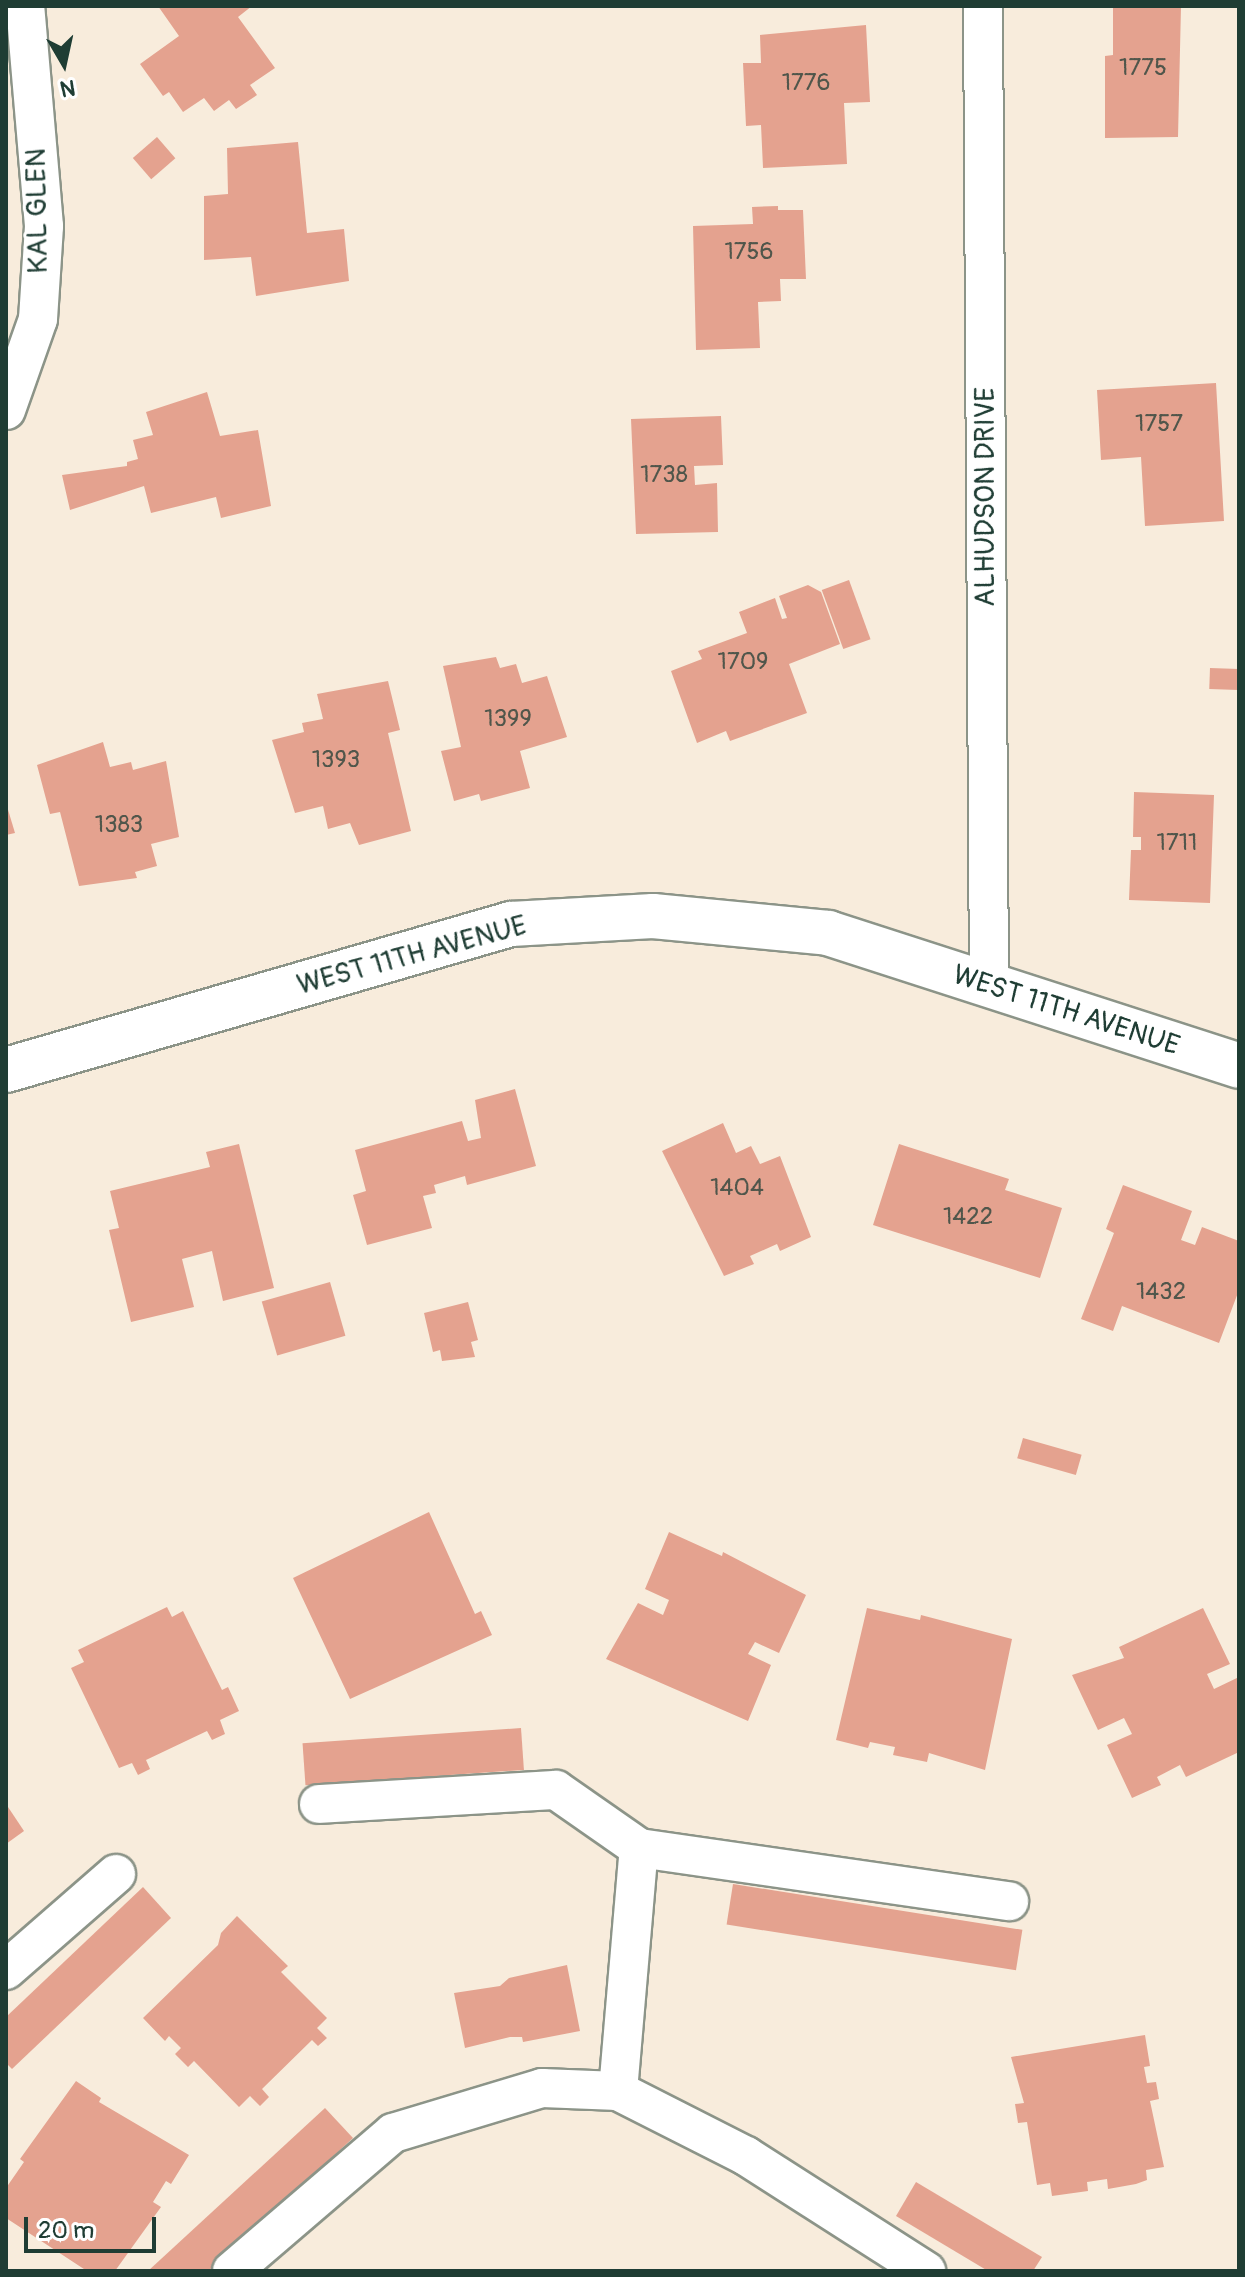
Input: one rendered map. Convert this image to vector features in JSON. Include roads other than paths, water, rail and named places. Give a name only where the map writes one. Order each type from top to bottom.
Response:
[{"type":"street","name":"KAL GLEN","points":[[6,410],[38,319],[44,226],[25,6]]},
{"type":"street","name":"ALHUDSON DRIVE","points":[[983,6],[989,987]]},
{"type":"street","name":"WEST 11TH AVENUE","points":[[6,1070],[511,924],[653,916],[828,933],[1239,1066]]},
{"type":"street","points":[[319,1804],[556,1790],[639,1848],[1009,1901]]},
{"type":"street","points":[[618,2091],[639,1848]]},
{"type":"street","points":[[6,1970],[116,1874]]},
{"type":"street","points":[[232,2271],[393,2133],[542,2088],[618,2091],[746,2156],[926,2271]]}]
